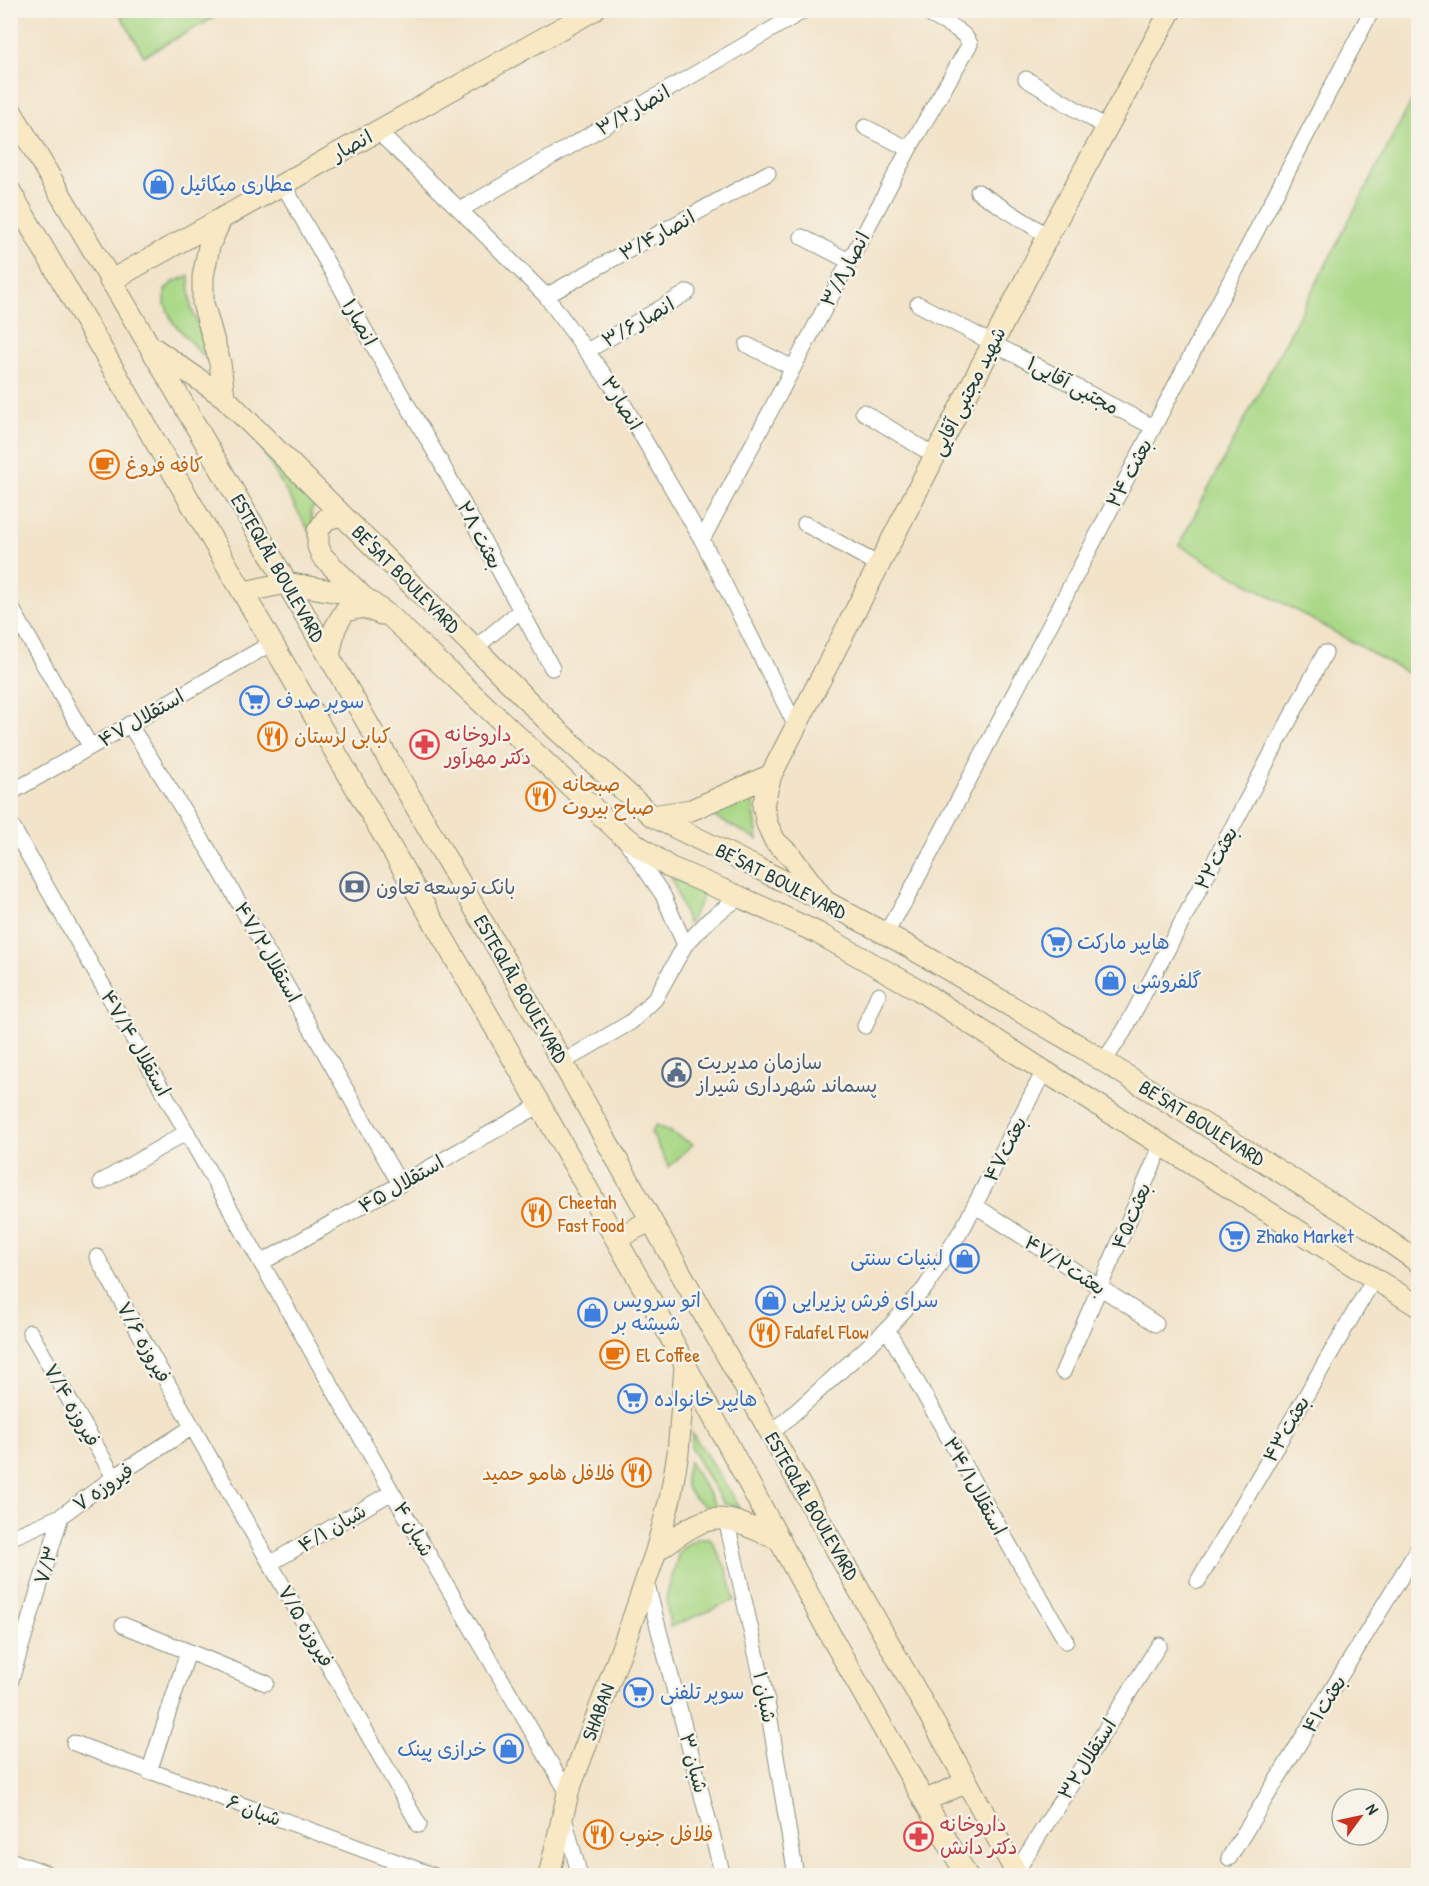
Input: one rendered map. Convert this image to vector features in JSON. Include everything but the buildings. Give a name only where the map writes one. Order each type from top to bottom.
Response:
[{"type":"main road","name":"انصار","points":[[110,281],[594,10]]},
{"type":"main road","name":"شهید مجتبی آقایی","points":[[826,903],[790,855],[775,840],[767,824],[763,806],[771,775],[1048,236],[1167,12]]},
{"type":"main road","name":"ESTEQLĀL BOULEVARD","points":[[10,109],[563,1062],[968,1782],[1017,1874]]},
{"type":"main road","name":"ESTEQLĀL BOULEVARD","points":[[12,195],[540,1105],[616,1239],[833,1640],[967,1875]]},
{"type":"main road","points":[[220,219],[209,246],[202,277],[203,303],[220,363],[224,397]]},
{"type":"main road","name":"BE'SAT BOULEVARD","points":[[149,345],[224,397],[557,730],[652,816],[885,934],[1104,1061],[1367,1226],[1419,1262]]},
{"type":"main road","name":"BE'SAT BOULEVARD","points":[[342,515],[326,519],[318,531],[318,546],[322,556],[362,596],[391,617],[621,834],[669,867],[818,933],[919,990],[1419,1306]]},
{"type":"main road","points":[[244,592],[286,583],[362,596]]},
{"type":"main road","points":[[329,656],[335,628],[345,611],[364,607],[391,617]]},
{"type":"main road","points":[[652,816],[691,810],[771,775]]},
{"type":"main road","points":[[616,1239],[651,1220]]},
{"type":"main road","name":"SHABAN","points":[[549,1875],[566,1803],[646,1581],[670,1499],[678,1453],[685,1365]]},
{"type":"main road","points":[[656,1551],[705,1521],[726,1519],[780,1540]]},
{"type":"main road","points":[[924,1801],[968,1782]]},
{"type":"street","name":"انصار۳/۲","points":[[460,210],[805,10]]},
{"type":"street","name":"بعثت ۲۴","points":[[885,934],[907,898],[1372,10]]},
{"type":"street","name":"انصار۳/۸","points":[[702,540],[909,149],[970,44],[968,39],[958,31],[932,16]]},
{"type":"street","points":[[1026,79],[1107,128]]},
{"type":"street","points":[[866,127],[909,149]]},
{"type":"street","name":"انصار۳","points":[[377,131],[460,210],[546,297],[616,391],[702,540],[796,726]]},
{"type":"street","name":"انصار۳/۴","points":[[546,297],[768,173]]},
{"type":"street","name":"انصار۱","points":[[283,184],[439,459]]},
{"type":"street","points":[[978,192],[1048,236]]},
{"type":"street","points":[[802,237],[849,261]]},
{"type":"street","name":"انصار۳/۶","points":[[587,351],[688,292]]},
{"type":"street","name":"مجتبی آقایی۱","points":[[918,304],[1153,427]]},
{"type":"street","points":[[747,345],[793,368]]},
{"type":"street","points":[[863,412],[935,456]]},
{"type":"street","name":"بعثت ۲۸","points":[[439,459],[552,668]]},
{"type":"street","points":[[805,524],[879,565]]},
{"type":"street","points":[[10,605],[90,746]]},
{"type":"street","points":[[475,648],[521,610]]},
{"type":"street","name":"۴۷ استقلال","points":[[10,794],[272,643]]},
{"type":"street","name":"بعثت۲۲","points":[[1104,1061],[1124,1031],[1325,654]]},
{"type":"street","name":"استقلال۴۷/۲","points":[[129,724],[212,854],[400,1184]]},
{"type":"street","name":"۴۷/۴ استقلال","points":[[10,823],[261,1263]]},
{"type":"street","points":[[621,834],[663,895],[685,945]]},
{"type":"street","points":[[563,1062],[639,1015],[655,999],[685,945],[710,919],[740,897]]},
{"type":"street","points":[[865,1026],[878,995]]},
{"type":"street","name":"بعثت۴۷","points":[[771,1434],[887,1329],[924,1288],[976,1206],[1044,1071]]},
{"type":"street","name":"۴۵ استقلال","points":[[261,1263],[540,1105]]},
{"type":"street","points":[[101,1182],[187,1132]]},
{"type":"street","name":"بعثت۴۵","points":[[1063,1372],[1162,1144]]},
{"type":"street","name":"بعثت۴۷/۲","points":[[976,1206],[1156,1324]]},
{"type":"street","name":"۷/۶ فیروزه","points":[[97,1257],[191,1428]]},
{"type":"street","name":"۴ شبان","points":[[261,1263],[566,1803],[580,1875]]},
{"type":"street","name":"بعثت۴۳","points":[[1198,1581],[1375,1277]]},
{"type":"street","name":"استقلال۳۴/۱","points":[[887,1329],[1066,1641]]},
{"type":"street","name":"۷/۴ فیروزه","points":[[30,1332],[114,1477]]},
{"type":"street","name":"۷ فیروزه","points":[[10,1539],[61,1516],[114,1477],[191,1428]]},
{"type":"street","name":"۷/۵ فیروزه","points":[[191,1428],[271,1563],[419,1825]]},
{"type":"street","name":"۴/۱ شبان","points":[[271,1563],[392,1492]]},
{"type":"street","name":"۷/۳","points":[[10,1683],[61,1516]]},
{"type":"street","name":"۱ شبان","points":[[726,1519],[767,1702],[796,1875]]},
{"type":"street","name":"بعثت۴۱","points":[[1229,1858],[1419,1549]]},
{"type":"street","name":"۳ شبان","points":[[646,1581],[723,1875]]},
{"type":"street","points":[[123,1625],[266,1683]]},
{"type":"street","name":"استقلال۳۲","points":[[1017,1874],[1159,1646]]},
{"type":"street","points":[[148,1772],[188,1652]]},
{"type":"street","name":"۶ شبان","points":[[74,1743],[148,1772],[435,1875]]},
{"type":"street","points":[[10,1860],[54,1875]]},
{"type":"green space","points":[[118,11],[226,11],[144,56]]},
{"type":"green space","points":[[1418,89],[1418,679],[1179,545]]},
{"type":"green space","points":[[189,276],[191,307],[209,354],[201,354],[172,321],[165,304],[165,290],[173,282]]},
{"type":"green space","points":[[245,420],[325,496],[311,510],[313,538]]},
{"type":"green space","points":[[752,794],[758,840],[711,815]]},
{"type":"green space","points":[[671,877],[705,893],[688,924]]},
{"type":"green space","points":[[656,1125],[693,1144],[669,1167],[651,1132]]},
{"type":"green space","points":[[692,1433],[739,1508],[723,1503],[691,1448]]},
{"type":"green space","points":[[689,1462],[718,1509],[707,1508],[694,1498],[686,1487],[685,1476]]},
{"type":"green space","points":[[699,1538],[710,1538],[727,1570],[735,1600],[670,1627],[666,1598],[679,1552]]},
{"type":"place","name":"عطاری میکائیل","points":[[159,184]]},
{"type":"place","name":"کافه فروغ","points":[[104,465]]},
{"type":"place","name":"سوپر صدف","points":[[255,701]]},
{"type":"place","name":"کبابی لرستان","points":[[273,736]]},
{"type":"place","name":"داروخانه دکتر مهرآور","points":[[424,745]]},
{"type":"place","name":"صبحانه صباح بیروت","points":[[541,796]]},
{"type":"place","name":"بانک توسعه تعاون","points":[[355,887]]},
{"type":"place","name":"هایپر مارکت","points":[[1056,942]]},
{"type":"place","name":"گلفروشی","points":[[1111,981]]},
{"type":"place","name":"سازمان مدیریت پسماند شهرداری شیراز","points":[[676,1073]]},
{"type":"place","name":"Cheetah Fast Food","points":[[537,1213]]},
{"type":"place","name":"Zhako Market","points":[[1235,1236]]},
{"type":"place","name":"لبنیات سنتی","points":[[964,1258]]},
{"type":"place","name":"سرای فرش پزیرایی","points":[[771,1300]]},
{"type":"place","name":"اتو سرویس شیشه بر","points":[[592,1312]]},
{"type":"place","name":"Falafel Flow","points":[[764,1332]]},
{"type":"place","name":"El Coffee","points":[[615,1355]]},
{"type":"place","name":"هایپر خانواده","points":[[633,1399]]},
{"type":"place","name":"فلافل هامو حمید","points":[[636,1473]]},
{"type":"place","name":"سوپر تلفنی","points":[[639,1692]]},
{"type":"place","name":"خرازی پینک","points":[[508,1749]]},
{"type":"place","name":"فلافل جنوب","points":[[598,1834]]},
{"type":"place","name":"داروخانه دکتر دانش","points":[[919,1836]]}]
